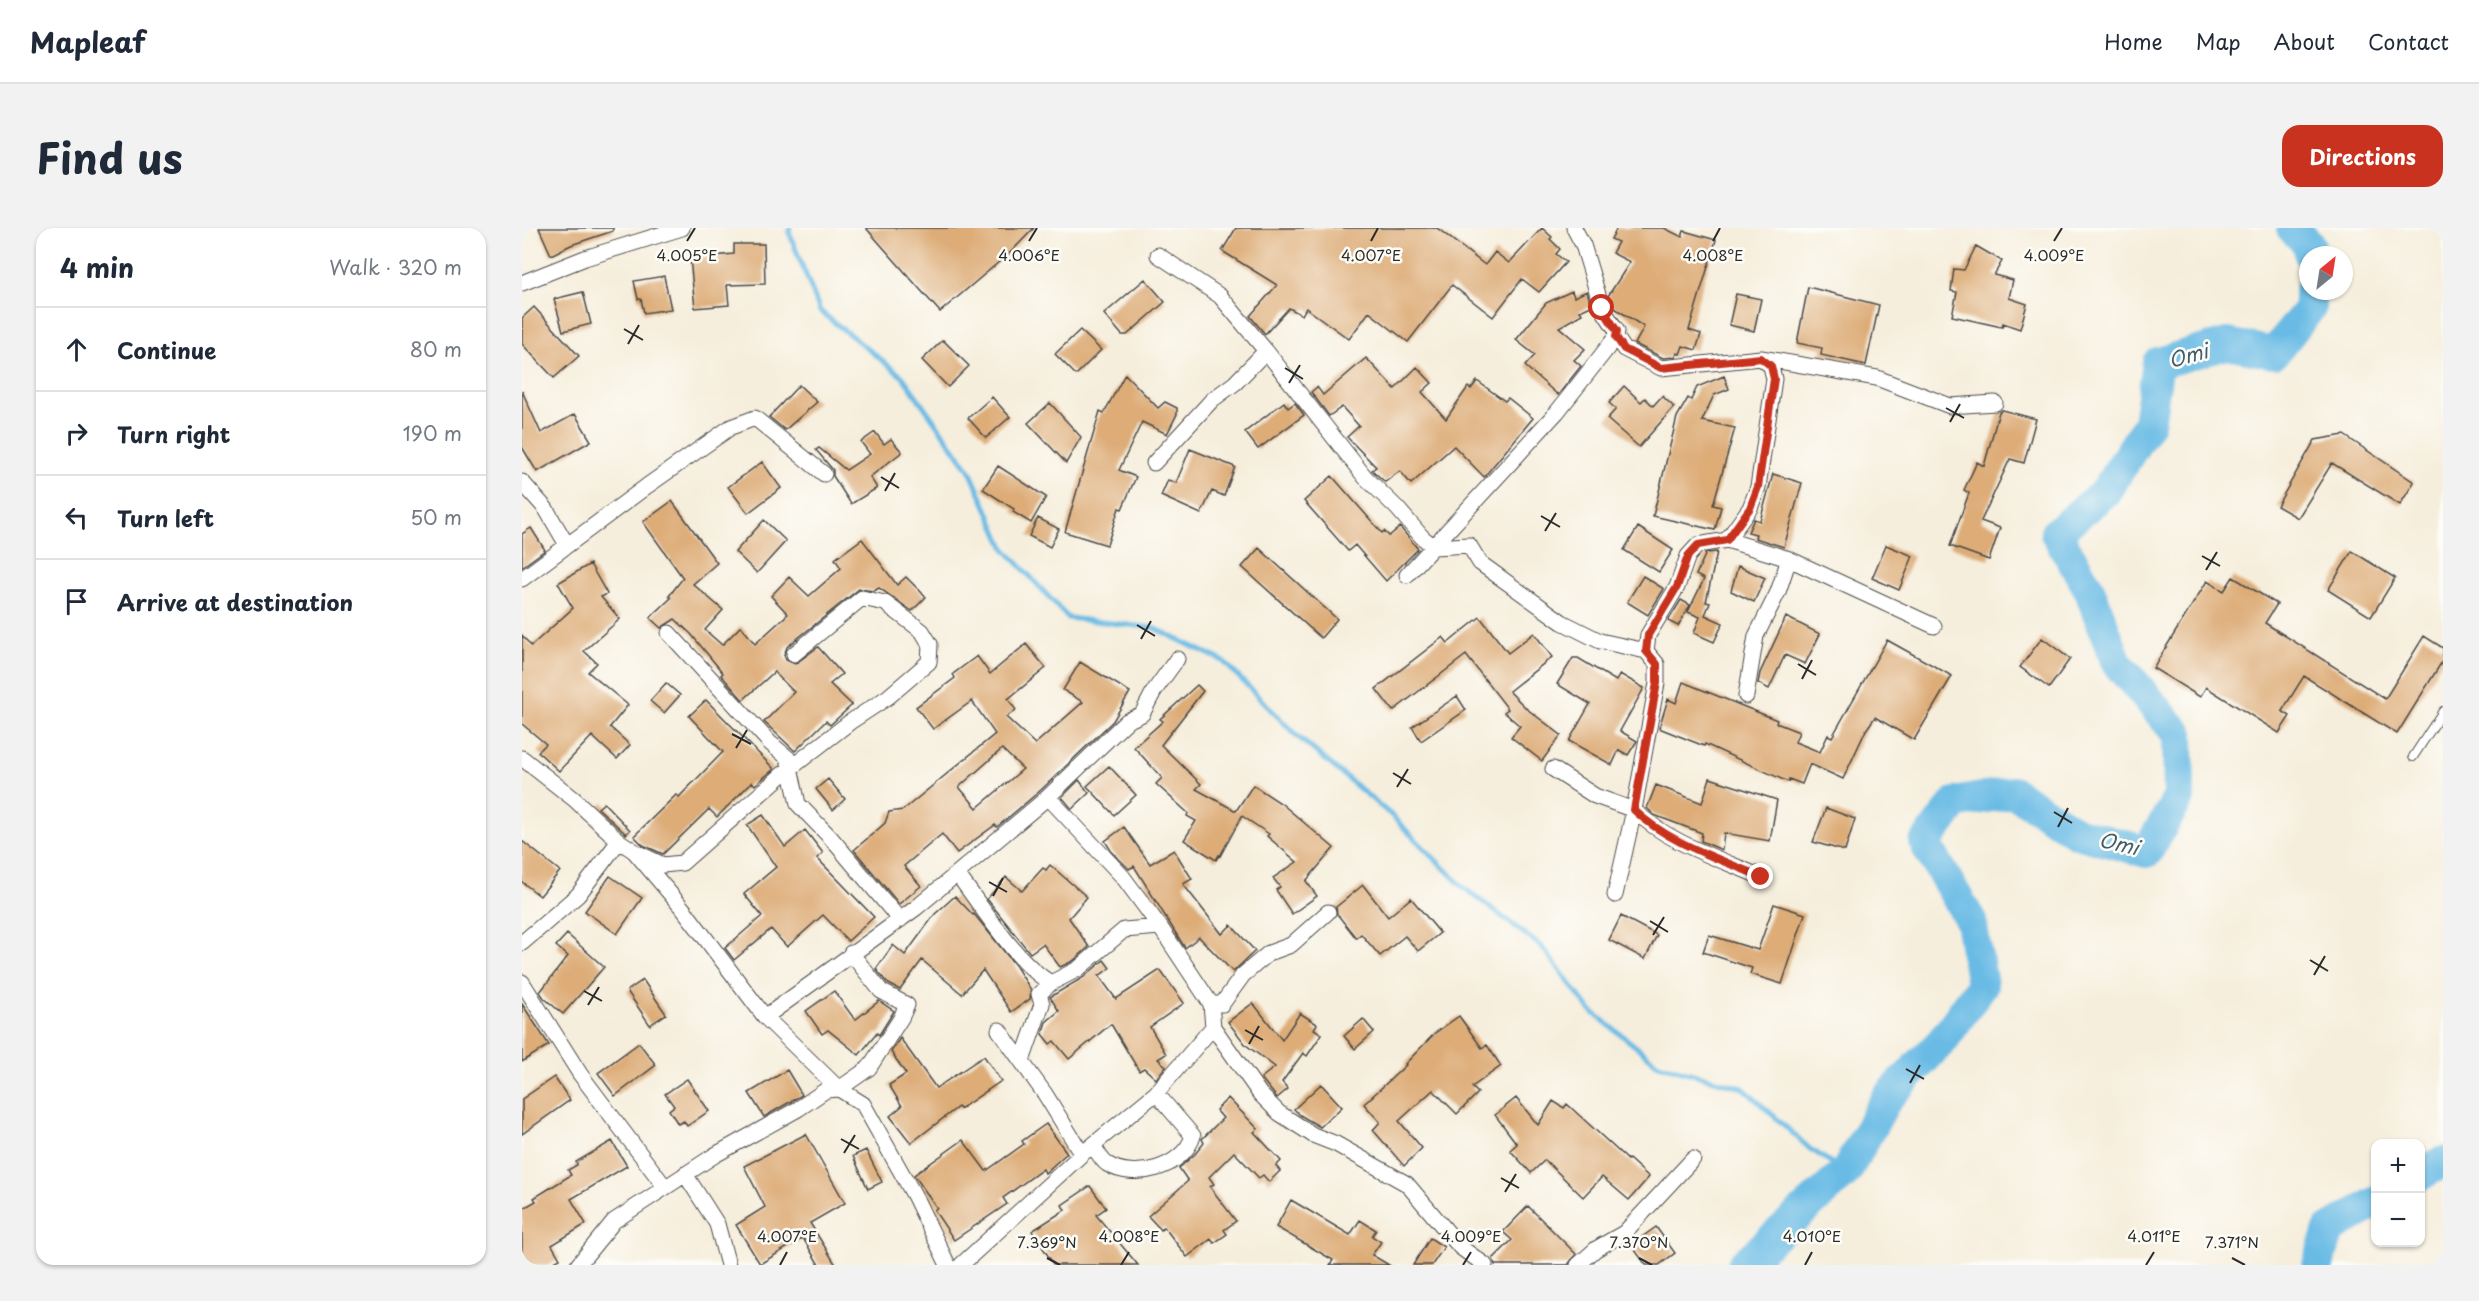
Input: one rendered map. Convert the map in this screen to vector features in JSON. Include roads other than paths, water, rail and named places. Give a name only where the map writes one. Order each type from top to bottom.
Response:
[{"type":"street","points":[[522,283],[585,258],[682,228]]},
{"type":"street","points":[[1407,575],[1557,412],[1616,337],[1617,331],[1602,308],[1583,245],[1574,228]]},
{"type":"street","points":[[1158,255],[1220,296],[1365,477],[1434,547],[1469,545],[1480,563],[1562,622],[1600,641],[1646,651],[1657,664],[1657,683],[1634,810],[1615,895]]},
{"type":"street","points":[[1616,337],[1624,349],[1661,368],[1761,358],[1877,378],[1950,406],[1995,403]]},
{"type":"street","points":[[1154,463],[1212,400],[1259,361],[1266,351]]},
{"type":"street","points":[[1727,540],[1750,508],[1758,487],[1774,379],[1771,366],[1761,358]]},
{"type":"street","points":[[522,579],[731,427],[755,418],[824,474]]},
{"type":"street","points":[[522,482],[546,509],[567,545]]},
{"type":"street","points":[[1646,651],[1648,635],[1677,587],[1688,556],[1698,545],[1727,540],[1789,559],[1934,626]]},
{"type":"street","points":[[1746,696],[1756,636],[1778,592],[1789,559]]},
{"type":"street","points":[[522,758],[574,799],[619,841],[634,851],[663,865],[682,863],[791,768],[850,722],[888,697],[929,662],[930,644],[922,631],[885,603],[862,598],[794,654]]},
{"type":"street","points":[[669,633],[770,743],[788,758],[798,804],[831,838],[900,920]]},
{"type":"street","points":[[765,1017],[900,920],[1048,797],[1127,721],[1142,714],[1154,691],[1177,659]]},
{"type":"street","points":[[1553,769],[1595,796],[1634,810],[1672,838],[1761,877]]},
{"type":"street","points":[[1048,797],[1123,877],[1160,927],[1211,1004],[1213,1026],[1260,1094],[1279,1113],[1312,1135],[1336,1144],[1407,1184],[1460,1247],[1485,1265]]},
{"type":"street","points":[[522,943],[578,895],[619,841]]},
{"type":"street","points":[[634,851],[684,910],[765,1017],[839,1089],[862,1104],[914,1195],[948,1265]]},
{"type":"street","points":[[957,874],[1016,951],[1037,975],[1051,983]]},
{"type":"street","points":[[1211,1004],[1222,1004],[1243,975],[1269,953],[1291,945],[1328,912]]},
{"type":"street","points":[[1022,1061],[1042,1004],[1039,994],[1051,983],[1078,969],[1124,930],[1160,927]]},
{"type":"street","points":[[578,1265],[614,1221],[685,1174],[798,1109],[826,1090],[839,1089],[869,1068],[902,1018],[907,1005],[880,991],[851,954]]},
{"type":"street","points":[[522,982],[580,1074],[665,1187]]},
{"type":"street","points":[[962,1265],[1088,1149],[1156,1092],[1213,1026]]},
{"type":"street","points":[[999,1030],[1088,1149],[1104,1162],[1120,1170],[1134,1172],[1161,1168],[1189,1148],[1192,1136],[1156,1092]]},
{"type":"street","points":[[1578,1265],[1596,1249],[1624,1233],[1692,1159]]},
{"type":"street","points":[[685,1174],[717,1224],[728,1265]]},
{"type":"lane","points":[[2413,757],[2443,711]]},
{"type":"waterway","points":[[790,228],[789,232],[820,311],[903,377],[970,471],[1005,549],[1068,618],[1154,628],[1223,661],[1297,736],[1391,815],[1463,887],[1542,947],[1590,1010],[1658,1064],[1743,1088],[1810,1149],[1846,1172]]},
{"type":"waterway","name":"Omi","points":[[2292,228],[2310,246]]},
{"type":"waterway","name":"Omi","points":[[1743,1265],[1846,1172],[1887,1098],[1943,1040],[1982,985],[1971,921],[1925,843],[1955,803],[2013,792],[2077,833],[2147,852],[2179,797],[2178,734],[2117,663],[2089,589],[2056,533],[2105,492],[2149,423],[2158,363],[2227,344],[2274,353],[2310,308],[2310,300]]},
{"type":"waterway","points":[[2425,1172],[2443,1162]]},
{"type":"waterway","points":[[2318,1265],[2329,1230],[2371,1205]]}]
